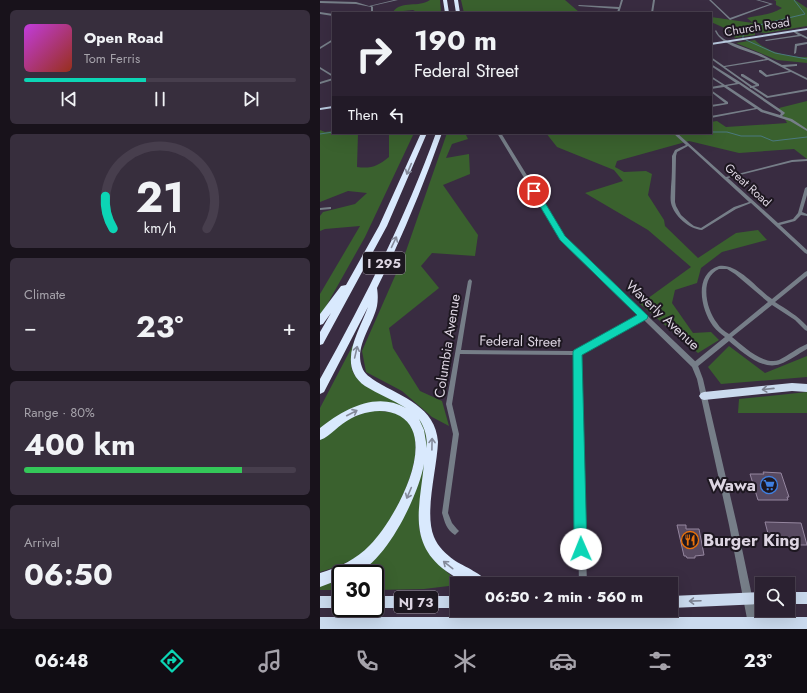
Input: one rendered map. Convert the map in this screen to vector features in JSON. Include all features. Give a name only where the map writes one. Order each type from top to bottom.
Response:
[{"type":"highway","points":[[445,0],[447,12]]},
{"type":"highway","points":[[456,0],[458,12]]},
{"type":"highway","name":"I 295","points":[[320,341],[370,251],[424,134]]},
{"type":"highway","name":"I 295","points":[[320,389],[373,288],[412,202],[438,134]]},
{"type":"highway","points":[[320,321],[370,251]]},
{"type":"highway","points":[[373,288],[375,297],[360,339],[355,360],[357,370],[371,384],[417,409],[426,418],[431,430],[433,442],[424,499],[424,528],[436,554],[447,564],[470,577]]},
{"type":"highway","points":[[704,396],[792,387],[807,388]]},
{"type":"highway","points":[[320,435],[342,418],[354,412],[372,406],[384,406],[400,410],[413,419],[419,429],[422,441],[419,462],[409,494],[392,528],[380,545],[367,558],[352,568],[320,580]]},
{"type":"highway","points":[[678,602],[755,598]]},
{"type":"highway","points":[[795,598],[807,598]]},
{"type":"highway","points":[[320,602],[332,602]]},
{"type":"highway","name":"NJ 73","points":[[384,602],[450,602]]},
{"type":"highway","name":"NJ 73","points":[[320,623],[753,626]]},
{"type":"highway","points":[[753,626],[807,623]]},
{"type":"main road","name":"Church Road","points":[[712,44],[807,29]]},
{"type":"main road","points":[[320,109],[332,107]]},
{"type":"street","points":[[320,2],[356,3],[370,6],[397,0]]},
{"type":"street","points":[[618,12],[622,0]]},
{"type":"street","points":[[652,12],[654,0]]},
{"type":"street","points":[[710,0],[730,19],[772,4],[757,0]]},
{"type":"street","points":[[370,6],[373,9],[372,12]]},
{"type":"street","points":[[579,6],[619,8]]},
{"type":"street","points":[[320,13],[332,15]]},
{"type":"street","points":[[716,31],[718,36],[807,79]]},
{"type":"street","points":[[793,31],[807,38]]},
{"type":"street","points":[[766,40],[801,35]]},
{"type":"street","points":[[320,48],[332,41]]},
{"type":"street","points":[[795,53],[796,45],[807,43]]},
{"type":"street","points":[[324,45],[332,46]]},
{"type":"street","points":[[712,59],[769,98],[807,90]]},
{"type":"street","points":[[723,67],[768,59]]},
{"type":"street","points":[[780,66],[796,65]]},
{"type":"street","points":[[712,66],[783,113],[780,117]]},
{"type":"street","points":[[320,68],[332,77]]},
{"type":"street","points":[[760,71],[767,76],[792,71]]},
{"type":"street","points":[[742,76],[758,85],[751,87]]},
{"type":"street","points":[[320,83],[332,78]]},
{"type":"street","points":[[712,78],[757,108],[795,122],[807,130]]},
{"type":"street","points":[[712,88],[738,83]]},
{"type":"street","points":[[712,92],[727,103],[712,106]]},
{"type":"street","points":[[712,117],[757,108]]},
{"type":"street","name":"Waverly Avenue","points":[[500,134],[562,238],[695,365],[704,396],[733,525],[753,626]]},
{"type":"street","name":"Great Road","points":[[676,134],[807,252]]},
{"type":"street","points":[[688,145],[676,151],[674,156],[673,202],[675,208],[690,226],[695,229],[702,229],[735,208],[751,202]]},
{"type":"street","points":[[725,178],[792,161],[807,160]]},
{"type":"street","points":[[777,226],[796,218],[800,213],[807,188]]},
{"type":"street","points":[[320,209],[330,208]]},
{"type":"street","points":[[800,213],[807,215]]},
{"type":"street","points":[[807,329],[797,319],[771,302],[730,269],[719,267],[710,273],[705,282],[704,295],[709,312],[716,326],[730,338],[765,362],[775,363],[784,360],[807,346]]},
{"type":"street","points":[[695,365],[730,338],[807,273]]},
{"type":"street","name":"Columbia Avenue","points":[[455,531],[449,525],[445,507],[456,443],[455,426],[449,404],[470,281]]},
{"type":"street","name":"Federal Street","points":[[458,352],[569,354],[577,352],[644,316]]},
{"type":"street","points":[[577,352],[583,577]]},
{"type":"green space","points":[[430,0],[440,0],[441,12],[417,12],[413,10],[393,12],[396,8],[401,6]]},
{"type":"green space","points":[[461,0],[565,0],[579,12],[464,12]]},
{"type":"green space","points":[[774,0],[795,0],[807,8],[807,26],[766,33],[755,32],[755,35],[735,38],[729,30],[712,22],[712,17],[753,23],[747,18],[769,13],[782,8],[776,5],[776,1]]},
{"type":"green space","points":[[755,40],[772,51],[786,55],[807,57],[807,63],[777,60],[736,43]]},
{"type":"green space","points":[[807,101],[807,159],[794,149],[739,153],[689,141],[617,161],[615,167],[624,172],[646,171],[652,174],[648,195],[664,220],[665,226],[698,258],[736,233],[758,230],[767,240],[722,252],[701,268],[697,283],[675,290],[672,303],[693,333],[711,332],[719,340],[698,353],[640,304],[691,267],[648,230],[585,193],[623,181],[614,170],[557,147],[547,134],[712,134],[712,122],[717,121],[726,127],[787,123],[779,108]]},
{"type":"green space","points":[[320,130],[325,132],[332,131],[332,134],[358,134],[357,167],[362,168],[374,166],[389,157],[389,134],[414,134],[365,237],[320,317],[320,294],[360,226],[325,229],[320,231],[320,216],[323,212],[355,204],[367,193],[348,191],[320,202]]},
{"type":"green space","points":[[447,134],[466,134],[468,139],[452,144],[446,158],[469,154],[470,174],[443,185],[478,235],[475,256],[432,253],[421,266],[439,288],[389,328],[393,348],[420,391],[442,401],[449,426],[432,417],[402,391],[366,372],[362,351],[406,251]]},
{"type":"green space","points":[[355,341],[351,364],[355,375],[362,383],[373,390],[408,408],[418,416],[424,427],[427,438],[427,448],[420,506],[420,532],[431,555],[452,577],[450,577],[450,586],[424,589],[384,590],[384,565],[359,565],[402,519],[424,431],[417,417],[386,402],[320,430],[320,408]]},
{"type":"green space","points":[[729,346],[765,373],[807,356],[807,377],[721,384],[708,367]]},
{"type":"green space","points":[[807,392],[807,413],[738,413],[739,399]]},
{"type":"green space","points":[[369,411],[385,411],[401,416],[412,428],[416,444],[414,462],[400,502],[379,537],[369,548],[358,556],[341,565],[332,565],[332,568],[320,572],[320,440],[348,419]]},
{"type":"green space","points":[[332,581],[332,590],[320,590],[320,585]]},
{"type":"building","name":"Wawa","points":[[763,472],[781,473],[789,497],[787,497],[788,500],[758,500],[750,474],[764,474]]},
{"type":"building","name":"Wawa","points":[[765,522],[801,523],[807,545],[771,545]]},
{"type":"building","name":"Burger King","points":[[677,525],[686,525],[686,529],[699,529],[704,555],[695,556],[695,558],[687,558],[684,556]]},
{"type":"waterway","points":[[751,29],[759,25],[805,14],[794,0]]},
{"type":"waterway","points":[[743,38],[743,34],[750,30]]},
{"type":"waterway","points":[[746,40],[775,53],[807,59]]},
{"type":"waterway","points":[[320,134],[332,132]]},
{"type":"waterway","points":[[712,132],[727,132],[741,136],[761,136],[773,141],[807,137]]},
{"type":"place","name":"Wawa","points":[[769,485]]},
{"type":"place","name":"Burger King","points":[[690,540]]},
{"type":"route","points":[[534,191],[567,244],[644,316],[616,333],[577,352],[581,549]]}]
